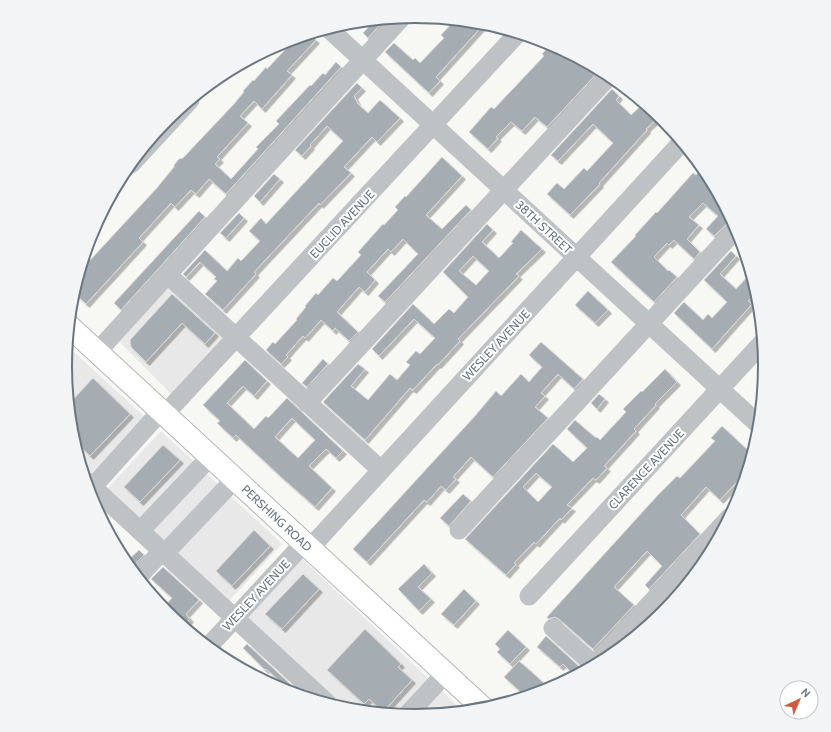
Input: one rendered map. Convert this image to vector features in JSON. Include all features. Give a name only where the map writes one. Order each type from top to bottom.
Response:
[{"type":"main road","name":"PERSHING ROAD","points":[[74,331],[477,703]]},
{"type":"street","points":[[97,352],[396,24]]},
{"type":"street","name":"38TH STREET","points":[[334,33],[754,421]]},
{"type":"street","name":"EUCLID AVENUE","points":[[93,482],[163,413],[236,337],[514,38]]},
{"type":"street","points":[[308,403],[605,80]]},
{"type":"street","name":"WESLEY AVENUE","points":[[213,642],[381,470],[678,146]]},
{"type":"street","points":[[459,530],[732,234]]},
{"type":"street","points":[[167,274],[381,470]]},
{"type":"street","name":"CLARENCE AVENUE","points":[[530,596],[758,348]]},
{"type":"street","points":[[140,530],[211,456]]},
{"type":"street","points":[[142,573],[235,479]]},
{"type":"street","points":[[98,493],[140,530],[235,618],[300,688]]},
{"type":"street","points":[[609,649],[716,533]]},
{"type":"street","points":[[553,628],[590,661]]},
{"type":"street","points":[[413,709],[446,673]]},
{"type":"shaded area","points":[[167,278],[226,333],[171,394],[114,336]]},
{"type":"shaded area","points":[[73,351],[144,416],[90,474],[84,455],[75,411],[72,366]]},
{"type":"shaded area","points":[[161,431],[282,544],[228,602],[106,490]]},
{"type":"shaded area","points":[[300,557],[458,706],[416,709],[393,708],[371,706],[326,697],[243,618]]},
{"type":"building","points":[[379,25],[368,38],[363,33],[369,26]]},
{"type":"building","points":[[450,25],[479,29],[436,77],[440,81],[429,93],[385,52],[394,43],[413,60],[415,58],[420,63],[444,38],[441,35]]},
{"type":"building","points":[[314,38],[316,40],[287,71],[292,75],[262,109],[254,101],[240,116],[248,123],[217,157],[220,159],[215,164],[231,179],[258,149],[256,147],[279,124],[276,121],[310,85],[311,86],[323,73],[325,75],[336,62],[341,67],[226,194],[209,179],[196,194],[191,190],[175,207],[171,203],[139,238],[143,242],[86,304],[79,298],[89,261],[156,189],[179,159],[183,158],[234,104],[253,80],[254,81],[266,67],[267,69],[287,48]]},
{"type":"building","points":[[547,49],[567,58],[596,75],[547,127],[535,117],[522,131],[511,122],[496,137],[498,138],[488,149],[469,132],[491,107],[494,109],[544,56],[542,54]]},
{"type":"building","points":[[357,83],[362,88],[354,96],[358,104],[368,113],[380,100],[400,118],[377,142],[372,137],[344,167],[351,173],[320,205],[319,203],[254,272],[256,274],[223,310],[205,294],[217,281],[214,279],[216,277],[200,262],[186,277],[183,274],[205,250],[227,271],[238,258],[241,261],[260,241],[249,231],[261,218],[266,224],[343,141],[327,126],[302,156],[295,150]]},
{"type":"building","points":[[612,89],[619,96],[616,100],[631,115],[640,107],[655,120],[599,183],[600,184],[570,215],[547,194],[557,183],[564,189],[584,168],[587,171],[613,143],[593,124],[558,161],[551,155]]},
{"type":"building","points":[[442,157],[462,176],[426,215],[442,229],[466,205],[471,210],[385,302],[378,296],[418,254],[403,239],[391,252],[388,249],[367,272],[375,280],[365,292],[359,287],[337,312],[358,332],[349,341],[335,328],[333,331],[321,320],[305,338],[303,336],[286,355],[288,357],[281,364],[266,350],[273,342],[275,344],[297,320],[296,319],[306,307],[305,306],[316,293],[318,295],[333,278],[337,281],[361,255],[358,252],[383,224],[384,225],[398,210],[395,207]]},
{"type":"building","points":[[699,172],[701,175],[727,224],[714,236],[706,229],[718,216],[703,203],[689,217],[699,225],[687,239],[700,252],[694,259],[674,240],[669,245],[667,243],[654,257],[668,271],[669,270],[677,277],[654,302],[611,262],[693,173],[696,175]]},
{"type":"building","points":[[274,174],[280,179],[260,202],[254,196]]},
{"type":"building","points":[[199,211],[205,217],[121,310],[114,303]]},
{"type":"building","points":[[239,213],[244,218],[226,238],[220,233]]},
{"type":"building","points":[[487,224],[493,230],[482,242],[499,258],[513,243],[511,242],[521,230],[542,249],[516,274],[519,276],[458,339],[460,341],[438,365],[437,364],[413,390],[410,388],[365,440],[323,402],[358,364],[365,369],[351,386],[368,400],[390,374],[397,380],[410,365],[406,362],[416,351],[420,354],[435,338],[414,319],[379,356],[372,349],[413,304],[434,324],[449,309],[454,313],[468,297],[443,272]],"holes":[[[473,256],[489,271],[476,285],[459,271]]]},
{"type":"building","points":[[731,251],[736,256],[720,274],[736,289],[747,277],[752,297],[748,301],[752,304],[712,349],[674,313],[684,302],[703,320],[708,314],[712,318],[727,302],[704,280]]},
{"type":"building","points":[[588,291],[608,310],[595,323],[575,305]]},
{"type":"building","points":[[172,294],[215,333],[205,344],[182,323],[146,362],[131,347],[130,340]]},
{"type":"building","points":[[541,342],[583,379],[574,389],[558,374],[541,393],[545,396],[535,407],[548,418],[493,477],[471,457],[453,477],[456,479],[446,490],[441,486],[427,502],[424,500],[367,562],[353,549],[475,416],[496,391],[501,396],[521,374],[529,382],[542,367],[529,355]]},
{"type":"building","points":[[323,359],[328,364],[307,387],[302,383]]},
{"type":"building","points":[[245,360],[267,381],[254,396],[243,386],[227,403],[254,429],[266,416],[268,418],[287,398],[343,451],[336,458],[326,449],[309,466],[332,488],[315,507],[236,435],[233,438],[217,423],[220,421],[203,405]],"holes":[[[292,418],[315,440],[298,458],[275,437]]]},
{"type":"building","points":[[665,369],[677,382],[655,404],[656,405],[634,429],[636,431],[604,466],[607,468],[596,480],[593,478],[567,505],[572,508],[561,520],[560,518],[536,544],[534,542],[514,563],[516,564],[506,575],[465,539],[553,444],[573,462],[587,448],[567,429],[575,420],[600,440],[626,412],[623,409],[641,391],[642,392]],"holes":[[[536,473],[552,487],[538,502],[523,487]]]},
{"type":"building","points":[[93,378],[130,414],[90,456],[83,449],[74,399]]},
{"type":"building","points":[[599,394],[605,399],[597,409],[591,403]]},
{"type":"building","points":[[722,426],[748,450],[738,480],[720,500],[706,487],[681,515],[700,534],[649,589],[645,585],[662,566],[647,551],[614,587],[634,605],[593,649],[560,620],[555,617],[548,619],[547,617],[658,495],[677,476],[680,478],[715,441],[711,438]]},
{"type":"building","points":[[163,445],[180,460],[140,502],[124,487]]},
{"type":"building","points":[[463,494],[471,501],[449,526],[440,518]]},
{"type":"building","points":[[254,530],[270,546],[232,586],[216,571]]},
{"type":"building","points":[[139,550],[144,555],[135,564],[131,558]]},
{"type":"building","points":[[424,564],[432,573],[418,587],[431,599],[419,611],[398,589]]},
{"type":"building","points":[[163,567],[199,600],[186,614],[190,619],[187,622],[168,603],[172,598],[151,579]]},
{"type":"building","points":[[303,574],[319,589],[282,629],[265,614]]},
{"type":"building","points":[[464,589],[476,601],[454,625],[441,614]]},
{"type":"building","points":[[365,629],[401,664],[398,667],[412,680],[387,707],[377,707],[369,699],[364,704],[327,670]]},
{"type":"building","points":[[508,630],[526,647],[510,664],[497,652],[500,649],[495,644]]},
{"type":"building","points":[[546,636],[580,667],[571,672],[563,664],[560,667],[537,647]]},
{"type":"building","points":[[247,644],[292,686],[280,681],[266,669],[265,670],[243,648]]},
{"type":"building","points":[[519,661],[545,684],[521,692],[504,677]]}]
